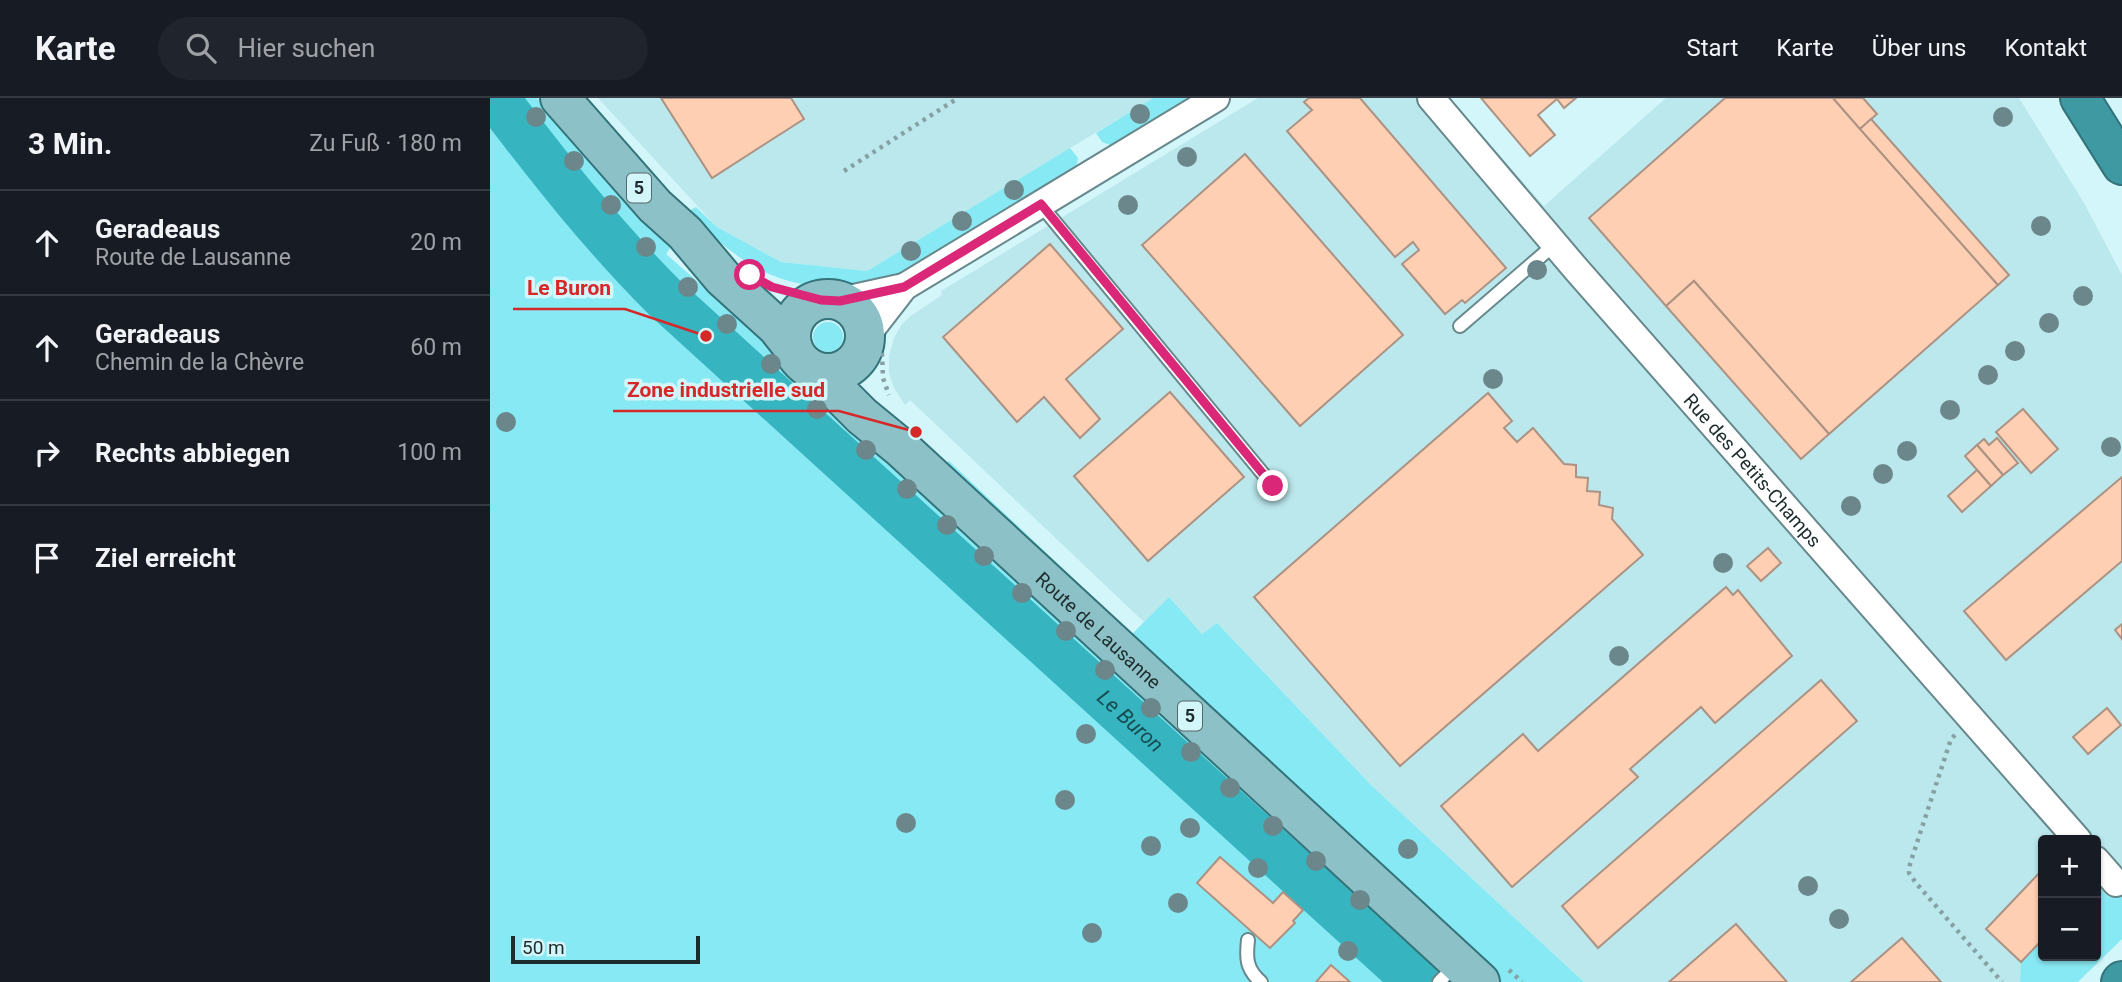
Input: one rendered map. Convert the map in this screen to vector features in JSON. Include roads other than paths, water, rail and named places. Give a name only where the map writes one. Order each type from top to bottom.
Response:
[{"type":"highway","points":[[2080,98],[2122,165]]},
{"type":"main road","name":"5","points":[[560,98],[655,206],[685,233],[723,278],[758,308],[792,346]]},
{"type":"main road","name":"5","points":[[685,233],[772,287],[830,300]]},
{"type":"main road","points":[[830,300],[855,311],[864,327],[863,345],[847,369],[839,373],[819,373],[805,366],[792,346],[791,331],[796,316],[807,306],[830,300]]},
{"type":"main road","name":"Route de Lausanne","points":[[863,345],[876,408],[901,448]]},
{"type":"main road","name":"Route de Lausanne","points":[[819,373],[1457,974]]},
{"type":"street","points":[[830,300],[904,287],[1216,98]]},
{"type":"street","name":"Rue des Petits-Champs","points":[[1431,98],[1555,244],[2074,835]]},
{"type":"street","points":[[863,345],[904,287]]},
{"type":"street","points":[[2101,866],[2116,883]]},
{"type":"lane","points":[[1041,204],[1273,486]]},
{"type":"lane","points":[[1460,326],[1555,244]]},
{"type":"lane","points":[[1248,940],[1248,968],[1261,982]]},
{"type":"waterway","name":"Le Buron","points":[[496,98],[577,201],[665,298],[1417,982]]},
{"type":"place","name":"Le Buron","points":[[706,336]]},
{"type":"place","name":"Zone industrielle sud","points":[[916,432]]}]
